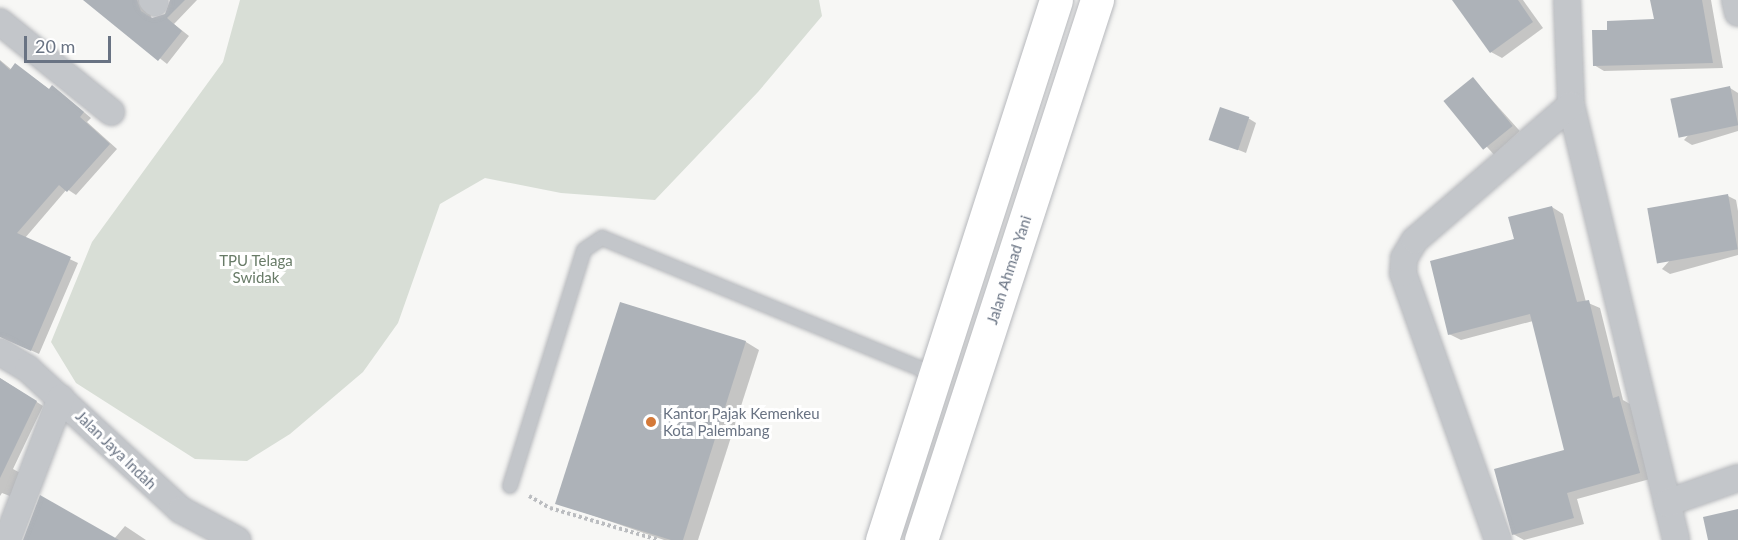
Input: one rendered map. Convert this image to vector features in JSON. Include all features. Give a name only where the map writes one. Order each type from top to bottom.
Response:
[{"type":"highway","points":[[882,540],[933,374],[1056,0]]},
{"type":"highway","name":"Jalan Ahmad Yani","points":[[921,540],[1097,0]]},
{"type":"street","points":[[1567,0],[1571,105],[1676,540]]},
{"type":"street","points":[[1735,0],[1738,13]]},
{"type":"street","points":[[0,22],[111,112]]},
{"type":"street","points":[[1498,540],[1403,273],[1404,258],[1415,240],[1571,105]]},
{"type":"street","name":"Jalan Jaya Indah","points":[[0,352],[28,369],[181,510],[237,540]]},
{"type":"street","points":[[7,540],[61,398]]},
{"type":"street","points":[[1667,503],[1738,478]]},
{"type":"lane","points":[[510,486],[584,250],[602,238],[933,374]]},
{"type":"path","points":[[510,486],[550,508],[659,540]]},
{"type":"green space","name":"TPU Telaga Swidak","points":[[240,0],[819,0],[822,16],[758,92],[655,200],[561,193],[485,178],[440,204],[398,323],[363,372],[290,434],[247,461],[195,459],[76,383],[51,342],[92,242],[223,62]]},
{"type":"building","points":[[83,0],[137,0],[141,11],[152,18],[165,14],[170,0],[185,0],[167,18],[182,31],[158,61]]},
{"type":"building","points":[[1452,0],[1518,0],[1533,22],[1490,53]]},
{"type":"building","points":[[1650,0],[1702,0],[1713,63],[1593,66],[1592,30],[1607,30],[1607,21],[1654,19]]},
{"type":"building","points":[[0,61],[10,70],[15,63],[49,89],[52,85],[84,112],[80,117],[110,144],[67,192],[59,185],[17,233],[71,257],[31,351],[0,337]]},
{"type":"building","points":[[1473,77],[1513,126],[1483,150],[1443,101]]},
{"type":"building","points":[[1730,86],[1738,125],[1679,138],[1670,99]]},
{"type":"building","points":[[1220,107],[1249,117],[1238,150],[1209,140]]},
{"type":"building","points":[[1728,194],[1738,249],[1657,263],[1647,208]]},
{"type":"building","points":[[1552,206],[1577,302],[1589,300],[1613,398],[1619,396],[1640,473],[1567,493],[1574,518],[1512,535],[1494,469],[1564,450],[1530,314],[1448,335],[1430,261],[1514,239],[1508,217]]},
{"type":"building","name":"Kantor Pajak Kemenkeu Kota Palembang","points":[[620,302],[746,341],[683,540],[671,540],[555,504]]},
{"type":"building","points":[[0,378],[37,401],[0,478]]},
{"type":"building","points":[[40,495],[119,540],[23,540]]},
{"type":"building","points":[[1738,509],[1738,540],[1708,540],[1703,517]]},
{"type":"place","name":"Kantor Pajak Kemenkeu Kota Palembang","points":[[651,422]]}]
